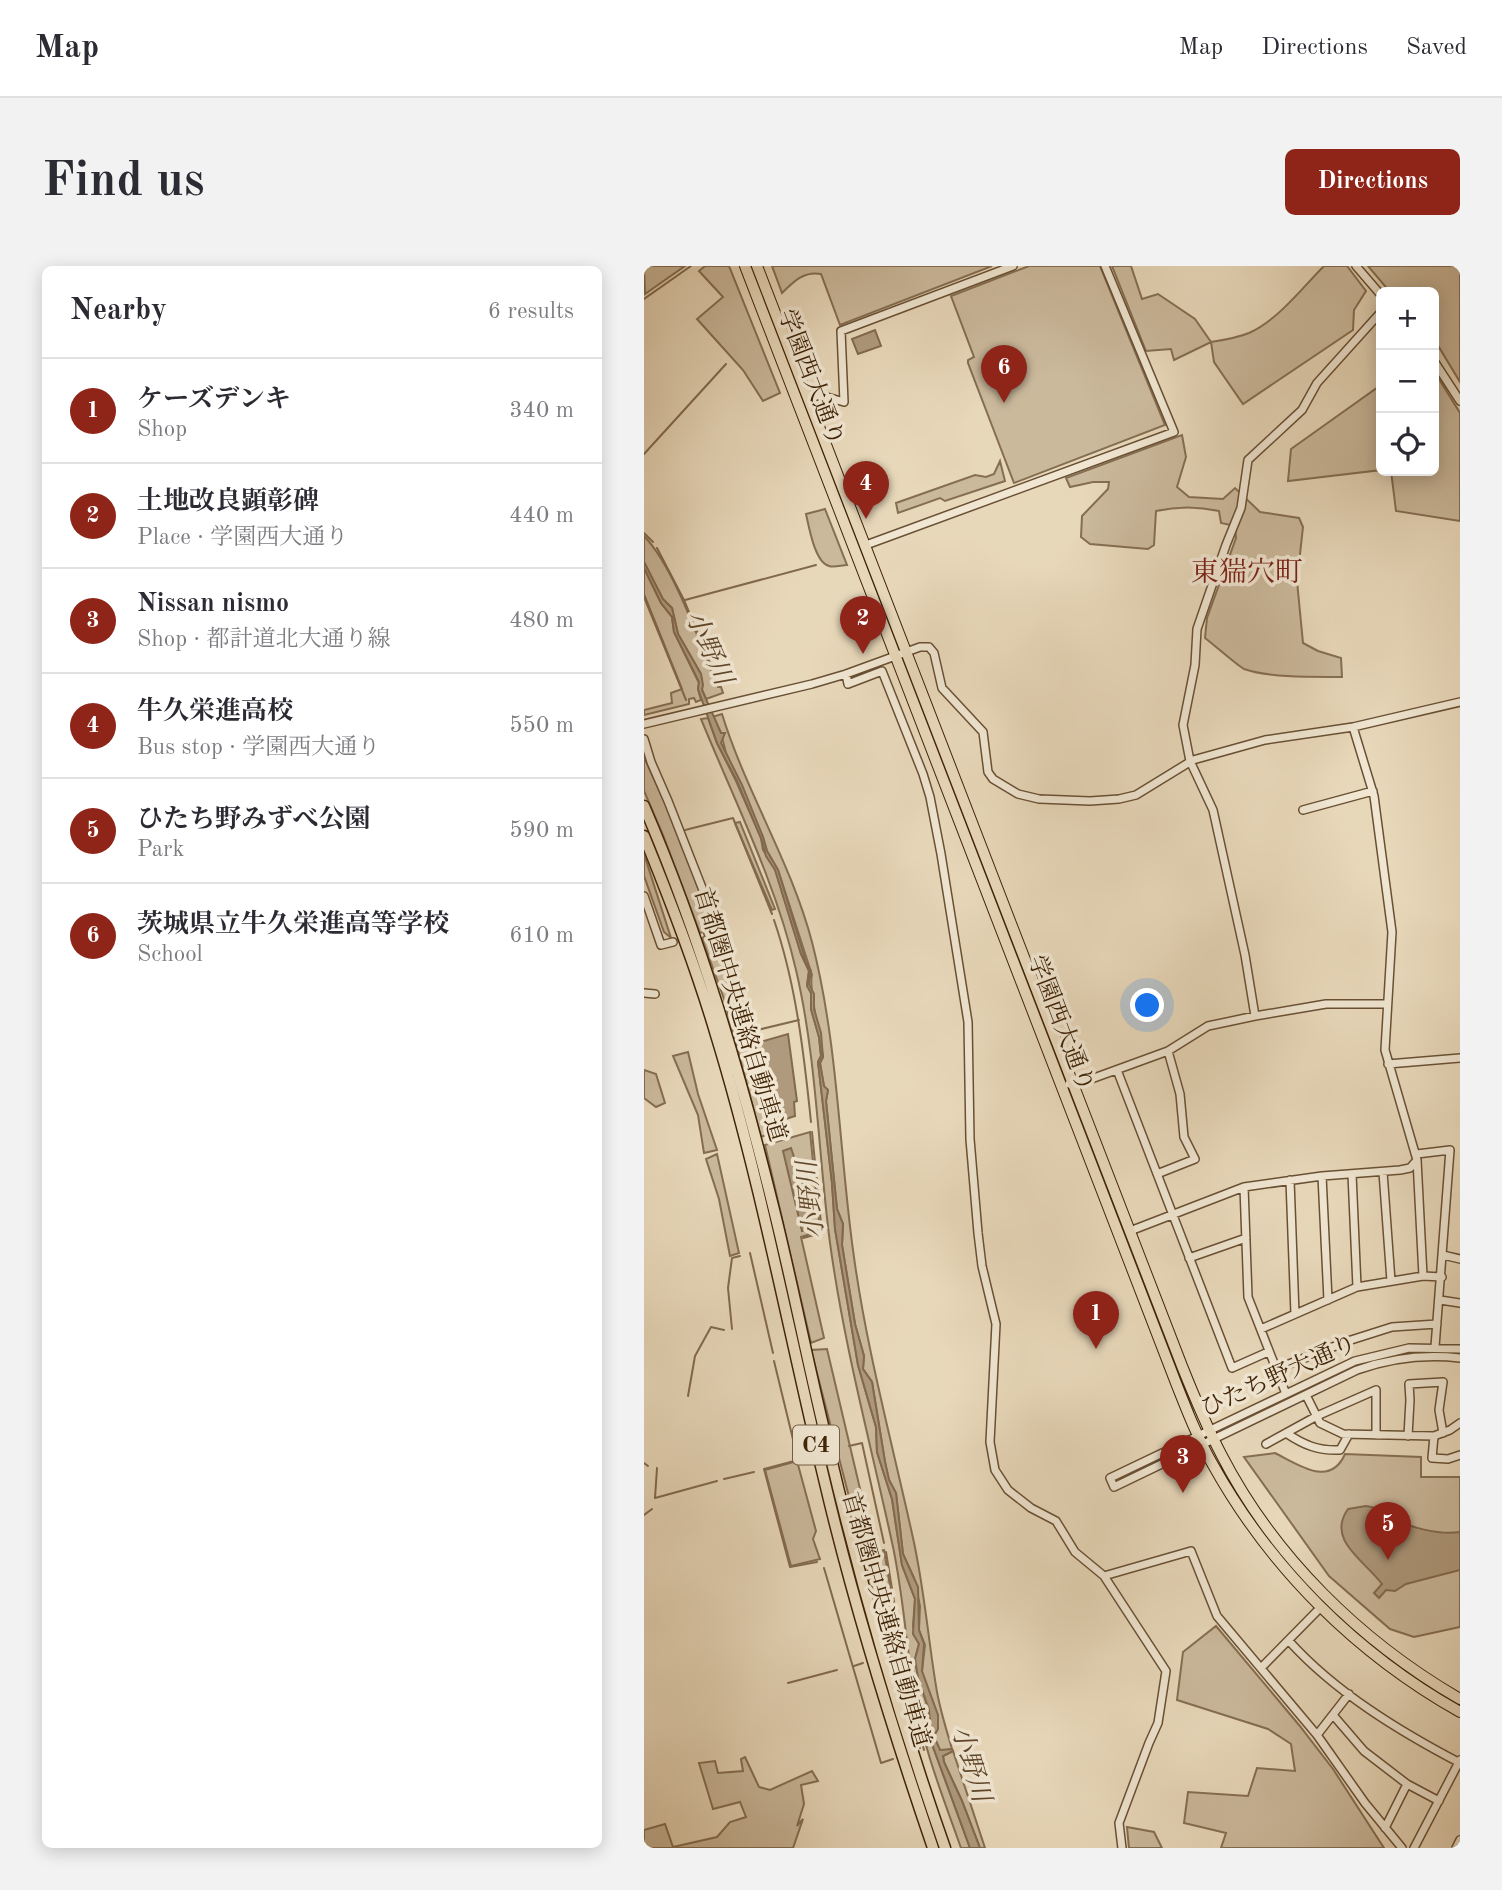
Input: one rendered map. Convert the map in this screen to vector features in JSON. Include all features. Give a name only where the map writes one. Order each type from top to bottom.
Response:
[{"type":"highway","name":"首都圏中央連絡自動車道","points":[[644,806],[677,886],[729,1041],[775,1212],[856,1560],[898,1709],[945,1848]]},
{"type":"highway","name":"首都圏中央連絡自動車道","points":[[644,836],[689,950],[717,1037],[763,1212],[846,1566],[899,1749],[933,1848]]},
{"type":"main road","name":"学園西大通り","points":[[745,266],[1200,1440],[1231,1495],[1261,1539],[1320,1608],[1363,1646],[1403,1676],[1460,1712]]},
{"type":"main road","name":"学園西大通り","points":[[757,266],[1211,1435],[1251,1505],[1327,1599],[1370,1637],[1460,1699]]},
{"type":"street","points":[[808,398],[820,395],[844,402],[841,331],[1013,266]]},
{"type":"street","points":[[866,545],[1174,432],[1105,266]]},
{"type":"street","points":[[1356,266],[1376,289]]},
{"type":"street","points":[[1255,1016],[1245,955],[1213,810],[1190,761],[1182,725],[1195,665],[1197,629],[1241,508],[1248,460],[1302,410],[1322,377],[1376,318]]},
{"type":"street","points":[[1439,369],[1460,401]]},
{"type":"street","points":[[644,724],[846,674],[920,647],[929,647],[942,688],[983,732],[988,772],[1000,785],[1018,794],[1066,801],[1119,799],[1136,795],[1190,761],[1265,740],[1353,727],[1460,702]]},
{"type":"street","points":[[846,674],[848,684],[882,671],[923,774],[942,853],[968,1022],[970,1139],[979,1244],[996,1324],[990,1442],[995,1470],[1008,1490],[1031,1508],[1056,1521],[1075,1552],[1104,1576],[1166,1671],[1158,1723],[1119,1823],[1122,1848]]},
{"type":"street","points":[[1353,727],[1373,791],[1392,932],[1385,1050],[1417,1157],[1423,1276]]},
{"type":"street","points":[[644,739],[650,762],[719,931],[708,933]]},
{"type":"street","points":[[1303,810],[1373,791]]},
{"type":"street","points":[[644,896],[662,945],[673,942]]},
{"type":"street","points":[[644,993],[655,994]]},
{"type":"street","points":[[1061,1086],[1117,1070],[1168,1051],[1208,1026],[1326,1004],[1386,1004]]},
{"type":"street","points":[[1157,1174],[1195,1159],[1184,1137],[1180,1094],[1168,1051]]},
{"type":"street","points":[[1388,1064],[1460,1058]]},
{"type":"street","points":[[1117,1070],[1232,1368],[1268,1352]]},
{"type":"street","points":[[1130,1231],[1244,1187],[1410,1168],[1417,1157],[1450,1150],[1435,1347]]},
{"type":"street","points":[[1383,1172],[1391,1282]]},
{"type":"street","points":[[1352,1174],[1357,1287]]},
{"type":"street","points":[[1322,1176],[1328,1300]]},
{"type":"street","points":[[1290,1180],[1295,1314]]},
{"type":"street","points":[[1244,1187],[1248,1297],[1286,1394]]},
{"type":"street","points":[[1189,1258],[1246,1238]]},
{"type":"street","points":[[1443,1255],[1460,1259]]},
{"type":"street","points":[[1261,1329],[1357,1287],[1423,1276],[1442,1277]]},
{"type":"street","points":[[1440,1300],[1460,1303]]},
{"type":"street","points":[[1276,1369],[1392,1327],[1437,1324]]},
{"type":"street","name":"ひたち野大通り","points":[[1211,1435],[1286,1394],[1369,1356],[1409,1348],[1460,1349]]},
{"type":"street","name":"ひたち野大通り","points":[[1200,1440],[1357,1370],[1414,1357],[1460,1358]]},
{"type":"street","points":[[1408,1436],[1409,1384],[1443,1382],[1438,1410],[1443,1433]]},
{"type":"street","points":[[1266,1444],[1317,1416],[1376,1390],[1376,1435]]},
{"type":"street","points":[[1306,1395],[1320,1423],[1343,1434],[1434,1437],[1460,1423]]},
{"type":"street","points":[[1286,1433],[1323,1451],[1340,1450],[1349,1434]]},
{"type":"street","points":[[1434,1437],[1432,1458],[1448,1459],[1460,1455]]},
{"type":"street","points":[[1200,1440],[1114,1487],[1110,1478],[1200,1440]]},
{"type":"street","points":[[1104,1576],[1191,1551],[1217,1616],[1317,1735],[1402,1848]]},
{"type":"street","points":[[1261,1668],[1320,1608]]},
{"type":"street","points":[[1289,1641],[1307,1661],[1400,1730],[1460,1762],[1414,1848]]},
{"type":"street","points":[[1317,1735],[1349,1693]]},
{"type":"street","points":[[1333,1714],[1364,1751],[1407,1784],[1439,1801]]},
{"type":"street","points":[[1385,1828],[1407,1784]]},
{"type":"street","points":[[1456,1848],[1460,1840]]},
{"type":"shaded area","points":[[644,266],[685,266],[645,294]]},
{"type":"shaded area","points":[[705,266],[729,266],[780,393],[763,401],[743,370],[697,319],[723,297],[699,271]]},
{"type":"shaded area","points":[[748,266],[753,266],[827,459],[823,458]]},
{"type":"shaded area","points":[[772,266],[992,266],[840,325],[821,274],[804,276],[782,293]]},
{"type":"shaded area","points":[[1029,266],[1100,266],[1165,425],[1014,483],[968,363],[968,360],[974,357],[951,296]]},
{"type":"shaded area","points":[[1112,266],[1131,266],[1142,299],[1158,294],[1195,319],[1211,342],[1174,360],[1171,349],[1146,351]]},
{"type":"shaded area","points":[[1324,266],[1347,266],[1366,291],[1354,310],[1353,330],[1243,404],[1214,362],[1211,342],[1240,336],[1260,327],[1280,312]]},
{"type":"shaded area","points":[[1368,266],[1460,266],[1460,382],[1439,347],[1439,287],[1386,287]]},
{"type":"shaded area","points":[[875,330],[881,346],[858,354],[852,339]]},
{"type":"shaded area","points":[[1439,379],[1460,413],[1460,521],[1396,511],[1392,476],[1439,476]]},
{"type":"shaded area","points":[[1376,389],[1376,471],[1288,481],[1291,449]]},
{"type":"shaded area","points":[[1182,435],[1186,457],[1177,487],[1189,497],[1223,499],[1235,488],[1260,512],[1299,518],[1303,527],[1297,581],[1303,643],[1341,658],[1342,677],[1279,675],[1244,669],[1205,638],[1207,618],[1236,538],[1235,526],[1221,523],[1219,511],[1188,507],[1156,511],[1154,545],[1148,549],[1090,544],[1081,537],[1082,516],[1108,489],[1109,482],[1070,487],[1066,478]]},
{"type":"shaded area","points":[[1000,461],[1005,481],[945,501],[940,498],[898,513],[896,503],[975,475],[986,477],[994,474]]},
{"type":"shaded area","points":[[825,509],[847,565],[829,566],[816,552],[806,514]]},
{"type":"shaded area","points":[[644,536],[666,567],[723,693],[706,699],[702,690],[701,674],[678,634],[672,608],[662,599],[644,562]]},
{"type":"shaded area","points":[[644,562],[663,599],[672,608],[678,634],[701,674],[702,690],[721,733],[725,733],[721,743],[742,785],[767,851],[778,870],[811,971],[809,984],[814,994],[814,1009],[821,1033],[823,1057],[820,1063],[824,1086],[828,1090],[826,1101],[837,1209],[843,1224],[842,1245],[855,1324],[864,1356],[863,1369],[872,1382],[885,1462],[889,1480],[896,1493],[903,1554],[918,1587],[919,1630],[924,1644],[922,1671],[938,1715],[938,1729],[934,1736],[940,1750],[953,1751],[943,1756],[944,1762],[980,1848],[970,1848],[932,1744],[929,1710],[918,1678],[915,1659],[919,1644],[913,1634],[915,1599],[902,1565],[892,1499],[877,1452],[876,1427],[858,1365],[835,1229],[818,1062],[821,1056],[819,1037],[811,1009],[811,993],[807,986],[809,971],[801,954],[775,870],[766,856],[737,781],[717,743],[698,689],[699,682],[674,632],[672,617],[661,603],[644,568]]},
{"type":"shaded area","points":[[644,568],[661,603],[672,617],[674,632],[699,683],[701,700],[696,702],[694,698],[689,699],[689,704],[644,715],[644,710],[672,703],[671,693],[682,689],[644,594]]},
{"type":"shaded area","points":[[909,671],[1059,1056],[1064,1081],[922,711]]},
{"type":"shaded area","points":[[722,714],[743,771],[803,912],[821,980],[833,1057],[858,1287],[917,1556],[937,1694],[952,1749],[940,1751],[934,1736],[922,1671],[925,1645],[919,1630],[920,1606],[914,1578],[903,1554],[896,1493],[889,1480],[885,1462],[872,1382],[863,1369],[864,1356],[855,1324],[842,1245],[843,1224],[837,1209],[826,1101],[828,1090],[824,1087],[820,1063],[823,1057],[813,1002],[812,975],[778,870],[767,851],[726,753],[721,733],[712,717]]},
{"type":"shaded area","points":[[708,718],[761,838],[763,850],[775,869],[801,954],[809,971],[807,985],[811,993],[811,1009],[821,1056],[818,1062],[835,1229],[858,1365],[876,1427],[877,1452],[892,1499],[902,1565],[915,1599],[913,1626],[919,1644],[915,1659],[918,1678],[929,1710],[932,1744],[970,1848],[961,1848],[934,1771],[918,1711],[896,1565],[850,1358],[836,1281],[808,1038],[796,970],[766,874],[701,719]]},
{"type":"shaded area","points":[[644,757],[713,921],[711,929],[700,933],[644,791]]},
{"type":"shaded area","points":[[740,822],[775,909],[772,910],[735,823]]},
{"type":"shaded area","points":[[644,854],[671,938],[664,932],[644,876]]},
{"type":"shaded area","points":[[706,936],[708,939],[716,936],[752,1034],[776,1131],[761,1137],[724,999],[702,938]]},
{"type":"shaded area","points":[[788,1034],[797,1101],[794,1102],[795,1116],[777,1122],[755,1046],[757,1043]]},
{"type":"shaded area","points":[[688,1052],[698,1094],[717,1150],[704,1153],[698,1115],[673,1056]]},
{"type":"shaded area","points":[[644,1070],[656,1074],[665,1103],[656,1107],[644,1098]]},
{"type":"shaded area","points":[[1070,1088],[1179,1371],[1193,1412],[1075,1114]]},
{"type":"shaded area","points":[[810,1132],[820,1231],[801,1237],[824,1338],[811,1343],[765,1145]]},
{"type":"shaded area","points":[[791,1148],[810,1204],[813,1228],[802,1231],[783,1151]]},
{"type":"shaded area","points":[[717,1154],[739,1253],[730,1256],[719,1199],[706,1159]]},
{"type":"shaded area","points":[[827,1349],[874,1548],[860,1550],[854,1516],[811,1350]]},
{"type":"shaded area","points":[[1275,1453],[1304,1468],[1323,1472],[1339,1464],[1345,1454],[1421,1457],[1421,1477],[1460,1477],[1460,1627],[1414,1637],[1390,1629],[1329,1576],[1244,1457]]},
{"type":"shaded area","points":[[797,1461],[816,1531],[813,1539],[820,1559],[791,1566],[765,1470]]},
{"type":"shaded area","points":[[1220,1462],[1315,1590],[1460,1702],[1460,1708],[1408,1678],[1347,1628],[1305,1586],[1248,1515]]},
{"type":"shaded area","points":[[1366,1506],[1416,1528],[1434,1532],[1460,1532],[1460,1570],[1406,1584],[1395,1591],[1386,1590],[1379,1598],[1374,1593],[1382,1584],[1350,1549],[1342,1530],[1342,1520],[1348,1509]]},
{"type":"shaded area","points":[[884,1550],[909,1700],[920,1749],[898,1687],[864,1556]]},
{"type":"shaded area","points":[[1216,1626],[1333,1769],[1384,1848],[1221,1848],[1226,1833],[1184,1823],[1188,1792],[1248,1796],[1257,1768],[1295,1771],[1291,1744],[1268,1729],[1177,1700],[1183,1652]]},
{"type":"shaded area","points":[[953,1751],[985,1848],[980,1848],[944,1762],[943,1756]]},
{"type":"shaded area","points":[[745,1757],[759,1787],[770,1790],[812,1771],[818,1781],[801,1785],[804,1804],[797,1826],[803,1819],[793,1848],[644,1848],[644,1830],[665,1824],[673,1847],[717,1837],[730,1822],[746,1817],[740,1802],[713,1809],[699,1763],[715,1761],[718,1773],[743,1771],[741,1759]]},
{"type":"shaded area","points":[[1127,1827],[1154,1832],[1162,1848],[1129,1848]]},
{"type":"waterway","points":[[644,299],[691,266]]},
{"type":"waterway","points":[[644,454],[726,364]]},
{"type":"waterway","points":[[644,533],[653,542]]},
{"type":"waterway","name":"小野川","points":[[657,548],[684,600],[719,685]]},
{"type":"waterway","name":"小野川","points":[[685,600],[816,565]]},
{"type":"waterway","points":[[644,597],[686,700]]},
{"type":"waterway","points":[[685,830],[733,818],[772,914]]},
{"type":"waterway","points":[[774,920],[794,994],[811,1122]]},
{"type":"waterway","points":[[753,1031],[799,1020]]},
{"type":"waterway","name":"小野川","points":[[803,1238],[822,1233],[812,1132]]},
{"type":"waterway","points":[[750,1253],[773,1353]]},
{"type":"waterway","points":[[732,1329],[728,1288],[732,1258],[740,1256]]},
{"type":"waterway","points":[[688,1396],[695,1356],[711,1327],[724,1330]]},
{"type":"waterway","points":[[774,1361],[798,1460],[764,1469],[790,1567],[817,1562]]},
{"type":"waterway","points":[[849,1446],[862,1443],[884,1543]]},
{"type":"waterway","points":[[644,1463],[648,1466]]},
{"type":"waterway","points":[[657,1468],[655,1498],[717,1481]]},
{"type":"waterway","points":[[724,1479],[754,1472]]},
{"type":"waterway","points":[[644,1515],[652,1509]]},
{"type":"waterway","points":[[886,1552],[910,1700],[924,1750]]},
{"type":"waterway","points":[[824,1568],[881,1763],[893,1759]]},
{"type":"waterway","points":[[854,1666],[863,1663]]},
{"type":"waterway","points":[[788,1683],[837,1670]]},
{"type":"place","name":"茨城県立牛久栄進高等学校","points":[[1004,403]]},
{"type":"place","name":"牛久栄進高校","points":[[866,519]]},
{"type":"place","name":"土地改良顕彰碑","points":[[863,654]]},
{"type":"place","name":"ケーズデンキ","points":[[1096,1349]]},
{"type":"place","name":"Nissan nismo","points":[[1183,1493]]},
{"type":"place","name":"ひたち野みずべ公園","points":[[1388,1560]]},
{"type":"district","name":"東猯穴町","points":[[1247,574]]}]
